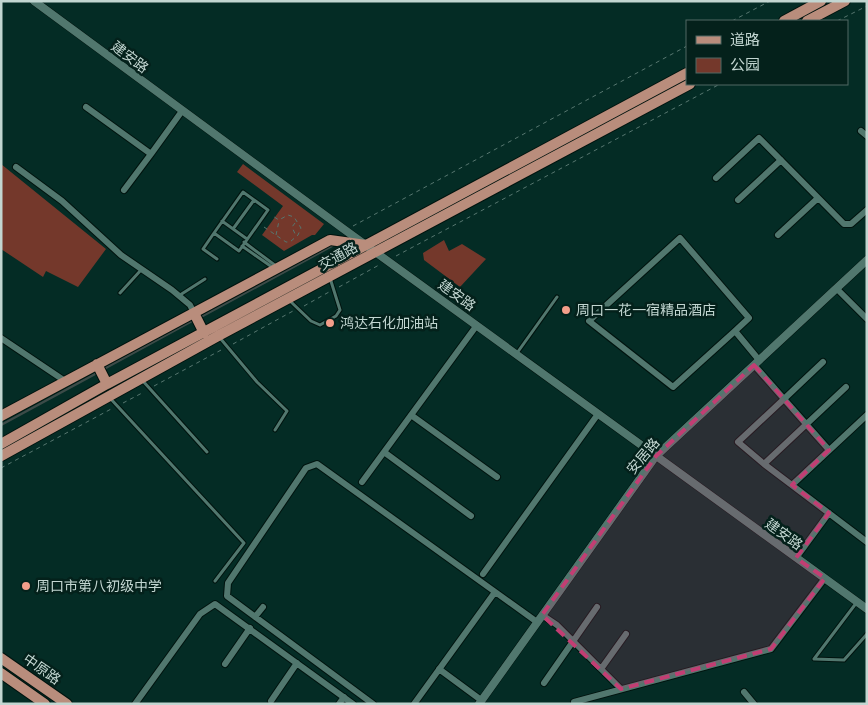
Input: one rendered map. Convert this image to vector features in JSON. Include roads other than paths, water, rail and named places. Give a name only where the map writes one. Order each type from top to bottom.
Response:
[{"type":"main road","points":[[786,20],[821,1]]},
{"type":"main road","points":[[809,20],[845,1]]},
{"type":"main road","name":"交通路","points":[[1,444],[107,384],[686,74]]},
{"type":"main road","name":"交通路","points":[[1,456],[375,251],[688,85]]},
{"type":"main road","points":[[1,416],[330,240],[366,245]]},
{"type":"main road","points":[[194,313],[204,332]]},
{"type":"main road","points":[[97,364],[107,384]]},
{"type":"main road","name":"中原路","points":[[1,658],[67,704]]},
{"type":"main road","name":"中原路","points":[[1,673],[45,704]]},
{"type":"street","name":"建安路","points":[[34,1],[182,111],[867,608]]},
{"type":"street","points":[[86,107],[151,154]]},
{"type":"street","points":[[124,190],[182,111]]},
{"type":"street","points":[[861,130],[867,136]]},
{"type":"street","points":[[716,178],[759,138],[844,224],[851,224],[867,210]]},
{"type":"street","points":[[738,200],[781,160]]},
{"type":"street","points":[[16,167],[62,201],[121,255],[190,304],[194,313]]},
{"type":"street","points":[[778,235],[818,198]]},
{"type":"street","points":[[680,238],[749,318],[735,331],[674,388],[590,321],[680,238]]},
{"type":"street","name":"安居路","points":[[480,702],[656,456],[867,260]]},
{"type":"street","points":[[836,288],[867,319]]},
{"type":"street","points":[[362,482],[477,325]]},
{"type":"street","points":[[735,331],[784,399],[829,450]]},
{"type":"street","points":[[1,338],[66,381]]},
{"type":"street","points":[[823,362],[738,442],[867,542]]},
{"type":"street","points":[[764,464],[846,387]]},
{"type":"street","points":[[483,574],[598,414]]},
{"type":"street","points":[[411,415],[497,477]]},
{"type":"street","points":[[792,485],[867,415]]},
{"type":"street","points":[[384,452],[471,516]]},
{"type":"street","points":[[373,704],[226,596],[228,583],[306,468],[317,464],[537,622]]},
{"type":"street","points":[[796,558],[829,512]]},
{"type":"street","points":[[574,702],[772,650],[825,578]]},
{"type":"street","points":[[414,704],[495,592]]},
{"type":"street","points":[[135,704],[200,614],[215,604],[353,704]]},
{"type":"street","points":[[255,617],[263,607]]},
{"type":"street","points":[[544,683],[597,608]]},
{"type":"street","points":[[542,615],[557,625],[621,689]]},
{"type":"street","points":[[224,664],[250,628]]},
{"type":"street","points":[[601,669],[626,634]]},
{"type":"street","points":[[271,701],[297,663]]},
{"type":"street","points":[[439,669],[480,702]]},
{"type":"street","points":[[744,692],[754,704]]},
{"type":"street","points":[[339,704],[344,697]]},
{"type":"lane","points":[[214,233],[239,251],[268,210],[243,192],[222,221],[203,249],[217,259]]},
{"type":"lane","points":[[233,229],[254,200]]},
{"type":"lane","points":[[222,221],[277,269]]},
{"type":"lane","points":[[120,293],[141,270]]},
{"type":"lane","points":[[288,299],[311,321],[320,325],[336,316],[340,310],[329,276]]},
{"type":"lane","points":[[179,296],[205,279]]},
{"type":"lane","points":[[516,354],[557,297]]},
{"type":"lane","points":[[218,336],[257,382],[287,411],[275,430]]},
{"type":"lane","points":[[141,379],[207,452]]},
{"type":"lane","points":[[108,397],[244,543],[215,581]]},
{"type":"lane","points":[[857,602],[814,659],[844,660],[867,634]]},
{"type":"waterway","points":[[199,318],[332,246]]},
{"type":"waterway","points":[[102,370],[194,320]]},
{"type":"waterway","points":[[1,425],[97,373]]},
{"type":"place","name":"周口一花一宿精品酒店","points":[[566,310]]},
{"type":"place","name":"鸿达石化加油站","points":[[330,323]]},
{"type":"place","name":"周口市第八初级中学","points":[[26,586]]}]
